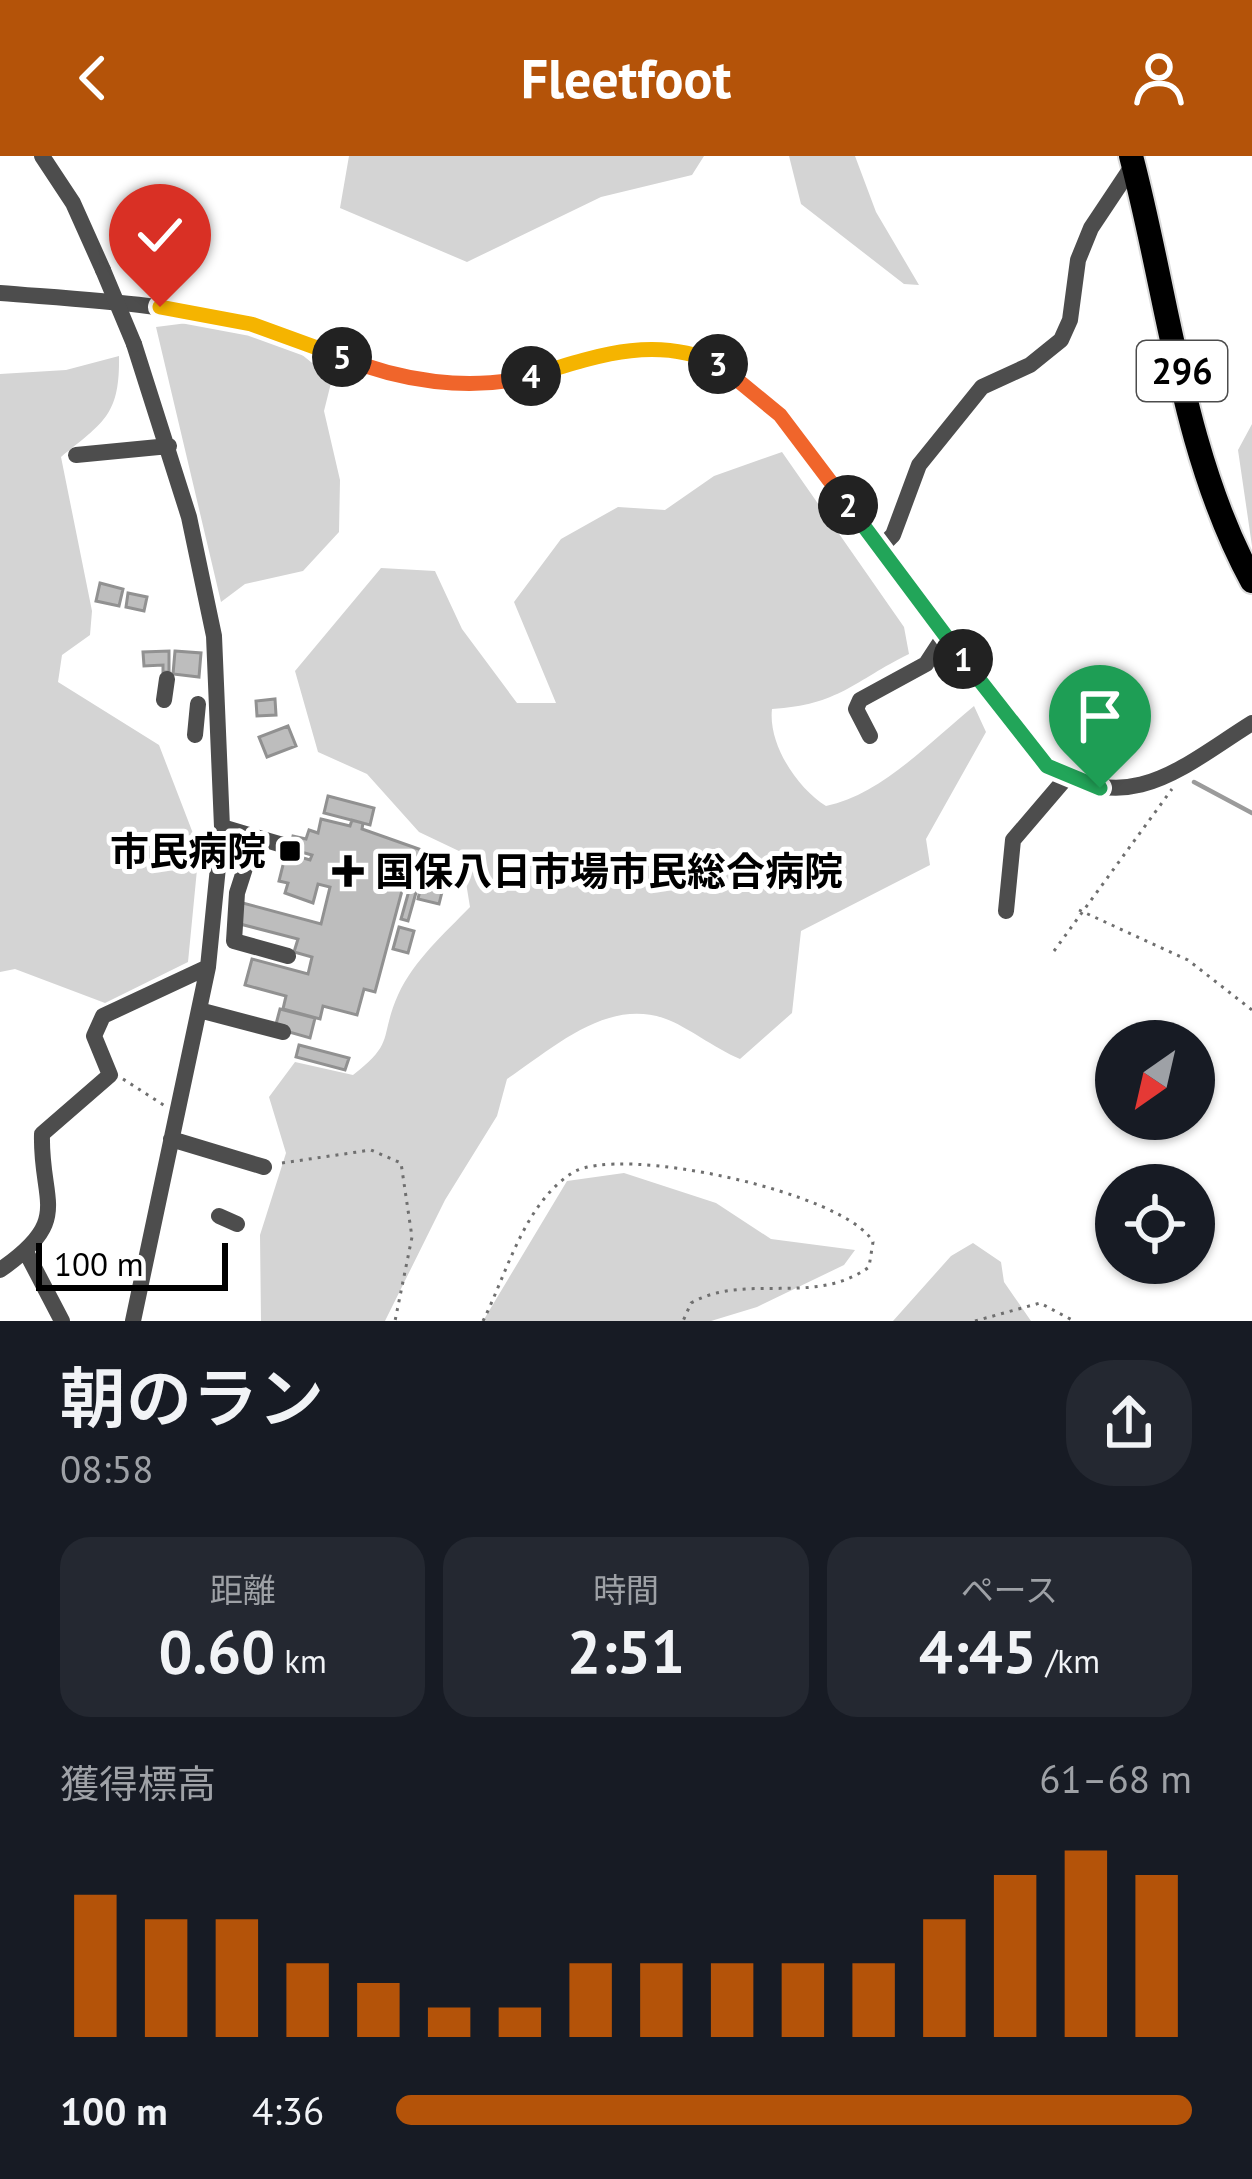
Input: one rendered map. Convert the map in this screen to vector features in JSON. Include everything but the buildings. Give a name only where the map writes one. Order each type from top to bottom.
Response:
[{"type":"highway","name":"296","points":[[1132,160],[1200,445],[1224,522],[1252,581]]},
{"type":"street","points":[[42,156],[73,203],[103,270],[169,446],[201,568],[220,702],[222,827],[208,967],[133,1321]]},
{"type":"street","points":[[880,548],[893,536],[919,465],[982,387],[1030,365],[1061,340],[1078,260],[1091,227],[1132,160]]},
{"type":"street","points":[[0,293],[160,307],[251,324],[358,364],[437,382],[523,378],[613,352],[691,352],[737,374],[758,392],[1030,749],[1066,778],[1120,788],[1180,771],[1252,723]]},
{"type":"street","points":[[76,454],[169,446]]},
{"type":"street","points":[[870,736],[856,709],[860,700],[926,664],[946,635]]},
{"type":"street","points":[[164,700],[167,679]]},
{"type":"street","points":[[195,735],[194,704],[220,702]]},
{"type":"street","points":[[1006,911],[1013,840],[1066,778]]},
{"type":"street","points":[[222,827],[286,846]]},
{"type":"street","points":[[255,837],[234,907],[234,941],[288,956]]},
{"type":"street","points":[[0,1270],[26,1252],[52,1205],[42,1134],[110,1076],[94,1036],[103,1016],[208,967]]},
{"type":"street","points":[[199,1010],[283,1032]]},
{"type":"street","points":[[171,1139],[273,1165]]},
{"type":"street","points":[[219,1216],[237,1224]]},
{"type":"street","points":[[26,1252],[62,1321]]},
{"type":"path","points":[[1054,950],[1079,910],[1164,805],[1180,771]]},
{"type":"path","points":[[1079,910],[1188,960],[1252,1010]]},
{"type":"path","points":[[110,1076],[138,1086],[176,1113]]},
{"type":"path","points":[[273,1165],[371,1150],[401,1163],[412,1237],[394,1321]]},
{"type":"path","points":[[483,1321],[546,1199],[569,1175],[605,1162],[635,1161],[724,1179],[836,1211],[858,1224],[873,1243],[869,1267],[849,1280],[806,1290],[718,1292],[691,1303],[683,1321]]},
{"type":"path","points":[[975,1321],[1040,1303],[1074,1321]]},
{"type":"shaded area","points":[[349,156],[704,156],[692,175],[601,197],[467,262],[340,208]]},
{"type":"shaded area","points":[[789,156],[855,156],[876,212],[919,285],[904,284],[801,204]]},
{"type":"shaded area","points":[[211,320],[301,354],[332,379],[324,411],[340,480],[339,532],[303,571],[245,584],[221,602],[156,327]]},
{"type":"shaded area","points":[[119,356],[116,392],[106,416],[61,457],[92,611],[90,635],[62,655],[58,682],[159,745],[199,849],[188,962],[105,1003],[15,969],[0,972],[0,374],[66,370]]},
{"type":"shaded area","points":[[1252,424],[1252,546],[1238,450]]},
{"type":"shaded area","points":[[782,452],[904,627],[909,654],[830,697],[772,709],[780,750],[795,777],[826,806],[886,779],[974,706],[986,732],[926,839],[930,865],[801,931],[792,1013],[740,1059],[666,1019],[623,1015],[581,1030],[507,1079],[497,1116],[445,1200],[385,1321],[261,1321],[260,1235],[286,1153],[269,1097],[295,1062],[353,1075],[376,1055],[412,970],[470,907],[461,852],[419,832],[367,774],[318,752],[295,671],[381,568],[435,571],[462,629],[517,703],[556,703],[514,602],[561,539],[618,507],[665,510],[714,476]]},
{"type":"shaded area","points":[[624,1173],[716,1203],[771,1239],[855,1250],[844,1265],[757,1307],[711,1321],[483,1321],[567,1181]]},
{"type":"shaded area","points":[[973,1243],[1001,1262],[1004,1282],[1031,1321],[893,1321],[951,1256]]},
{"type":"waterway","points":[[1194,782],[1252,813]]},
{"type":"place","name":"市民病院","points":[[290,851]]},
{"type":"place","name":"国保八日市場市民総合病院","points":[[348,871]]},
{"type":"route","points":[[160,307],[251,324],[358,364],[437,382],[523,378],[639,349],[691,352],[714,362],[737,374],[780,415],[1030,749],[1066,778],[1100,788]]}]
